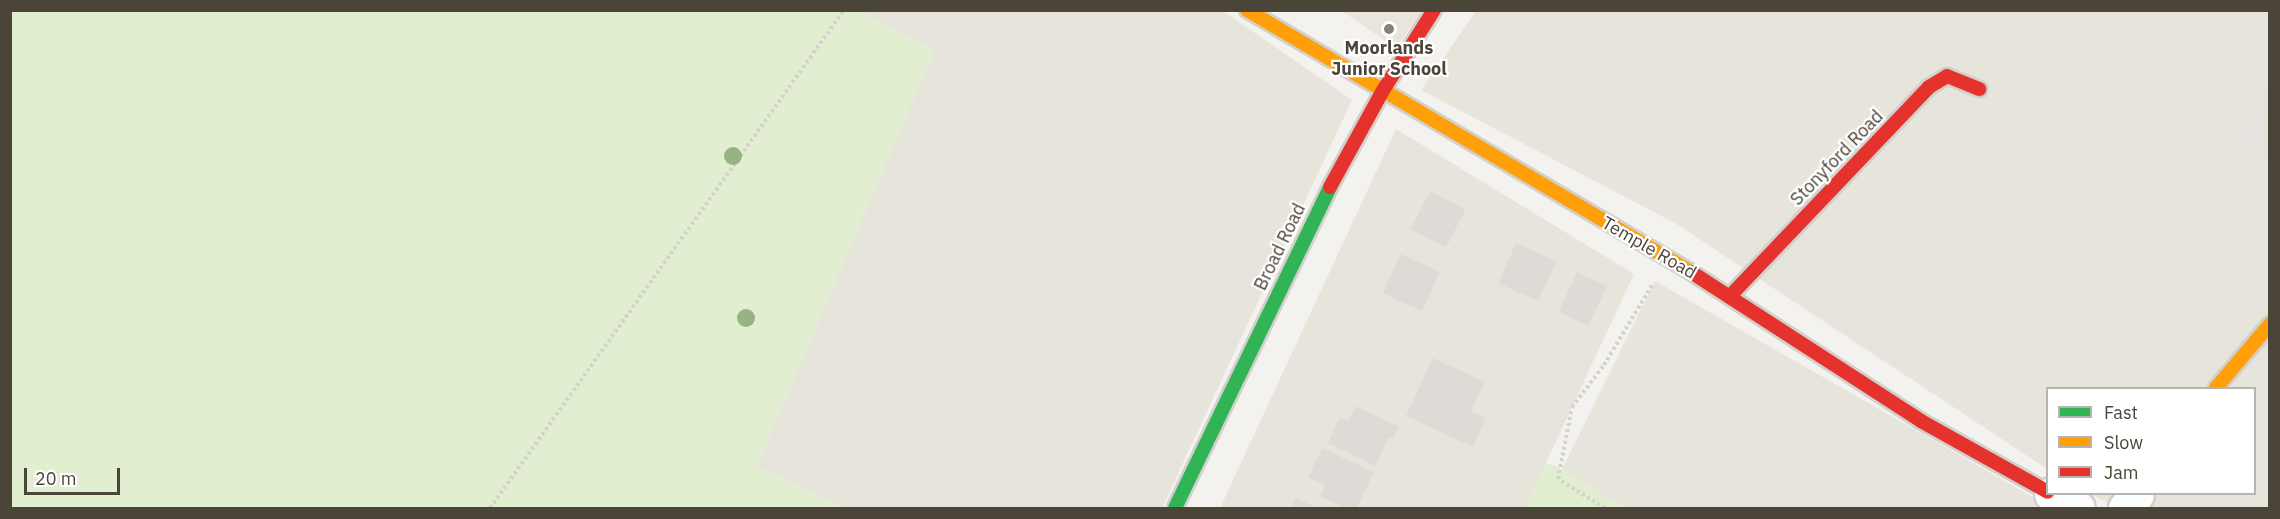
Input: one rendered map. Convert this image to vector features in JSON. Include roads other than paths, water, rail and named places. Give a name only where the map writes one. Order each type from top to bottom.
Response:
[{"type":"street","name":"Temple Road","points":[[1247,10],[1382,92],[1731,295],[1921,421],[2046,491]]},
{"type":"street","name":"Broad Road","points":[[1175,508],[1324,198],[1382,92],[1434,10]]},
{"type":"street","name":"Stonyford Road","points":[[1731,295],[1929,87],[1947,76],[1979,89]]},
{"type":"street","points":[[2217,387],[2270,324]]},
{"type":"street","name":"Temple Road","points":[[2053,495],[2078,508]]},
{"type":"street","points":[[2125,508],[2136,495]]},
{"type":"place","name":"Moorlands Junior School","points":[[1389,29]]}]
